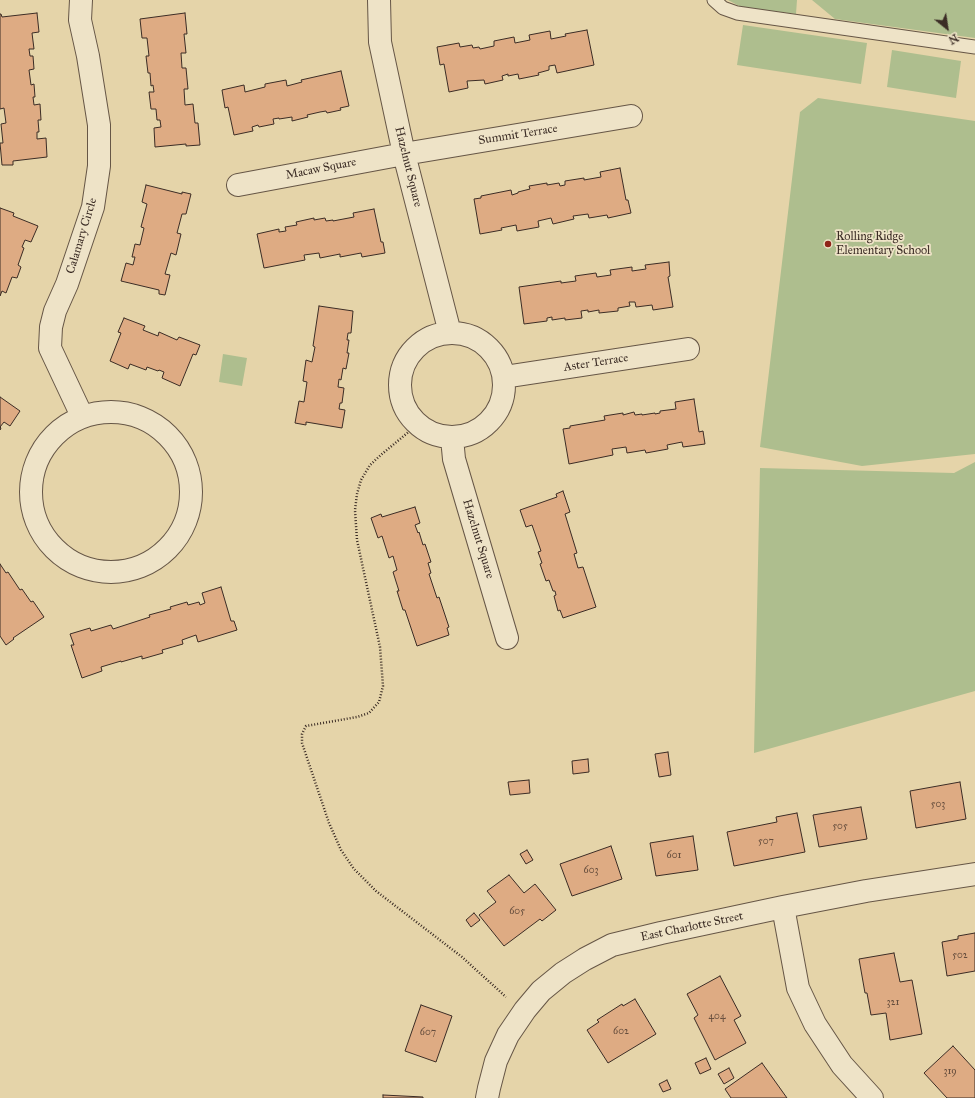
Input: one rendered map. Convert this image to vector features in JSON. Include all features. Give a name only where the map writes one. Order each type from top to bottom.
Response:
[{"type":"street","name":"Calamary Circle","points":[[81,0],[80,20],[88,56],[99,126],[98,166],[94,207],[51,327],[50,348],[82,416]]},
{"type":"street","name":"Hazelnut Square","points":[[379,0],[380,42],[404,154],[450,333]]},
{"type":"street","name":"Summit Terrace","points":[[404,154],[631,116]]},
{"type":"street","name":"Macaw Square","points":[[238,185],[404,154]]},
{"type":"street","points":[[450,333],[462,334],[475,338],[488,347],[498,359],[504,377],[504,393],[496,415],[477,432],[452,438],[429,433],[417,425],[408,415],[401,401],[399,388],[400,374],[405,361],[413,349],[424,340],[437,335],[450,333]]},
{"type":"street","name":"Aster Terrace","points":[[504,377],[688,349]]},
{"type":"street","points":[[122,411],[158,426],[180,448],[191,478],[191,504],[183,529],[169,548],[144,566],[117,572],[92,570],[61,556],[44,537],[32,512],[31,478],[41,451],[57,431],[82,416],[122,411]]},
{"type":"street","name":"Hazelnut Square","points":[[452,438],[454,459],[507,638]]},
{"type":"street","name":"East Charlotte Street","points":[[487,1098],[496,1061],[508,1035],[524,1010],[541,991],[563,973],[585,959],[612,945],[783,907],[975,874]]},
{"type":"street","points":[[783,907],[798,988],[816,1024],[842,1065],[872,1098]]},
{"type":"lane","points":[[714,0],[723,8],[737,14],[975,47]]},
{"type":"path","points":[[417,425],[370,465],[361,480],[357,494],[355,510],[357,540],[380,647],[383,686],[379,702],[369,713],[357,717],[306,726],[302,734],[302,743],[329,823],[341,850],[354,869],[376,891],[462,958],[500,992],[524,1010]]},
{"type":"green space","points":[[728,0],[797,0],[796,14],[741,7]]},
{"type":"green space","points":[[812,0],[975,0],[975,38],[835,19]]},
{"type":"green space","points":[[743,25],[867,43],[861,84],[737,65]]},
{"type":"green space","points":[[892,50],[961,61],[956,98],[887,87]]},
{"type":"green space","points":[[818,98],[975,121],[975,454],[862,466],[760,447],[800,112]]},
{"type":"green space","points":[[223,354],[247,358],[242,386],[219,382]]},
{"type":"green space","points":[[975,462],[975,691],[754,753],[760,468],[954,473]]},
{"type":"building","points":[[37,13],[39,32],[32,33],[34,49],[29,49],[30,56],[33,56],[34,69],[29,70],[31,85],[34,84],[34,105],[40,104],[41,120],[38,120],[39,132],[37,132],[37,139],[46,138],[47,157],[13,161],[13,165],[2,165],[0,143],[3,143],[1,124],[6,123],[4,108],[0,109],[0,14],[2,17]]},
{"type":"building","points":[[185,13],[187,34],[184,34],[186,53],[181,53],[182,68],[186,68],[188,89],[184,89],[185,105],[193,104],[195,123],[198,123],[200,145],[186,146],[186,144],[155,147],[154,128],[161,127],[160,120],[157,120],[156,109],[151,109],[149,92],[154,92],[153,85],[151,86],[150,73],[148,73],[146,56],[149,56],[147,38],[142,38],[140,19]]},
{"type":"building","points":[[587,30],[594,65],[557,73],[555,65],[549,66],[549,70],[538,73],[539,75],[519,79],[518,74],[508,76],[508,74],[502,76],[503,80],[485,84],[484,80],[467,81],[468,88],[449,92],[444,64],[440,65],[437,47],[459,43],[460,47],[472,45],[473,48],[479,47],[480,49],[494,46],[494,41],[514,37],[515,43],[530,40],[529,35],[550,31],[551,39],[566,36],[565,34]]},
{"type":"building","points":[[341,71],[349,106],[340,108],[341,110],[327,113],[326,111],[307,115],[308,117],[292,121],[292,117],[273,119],[274,124],[259,127],[258,125],[252,127],[253,131],[234,135],[228,107],[225,108],[222,90],[244,85],[245,92],[265,87],[265,84],[286,80],[287,86],[302,82],[301,80]]},
{"type":"building","points":[[620,168],[626,200],[628,200],[631,213],[608,218],[607,215],[589,218],[588,214],[573,216],[574,219],[553,224],[551,218],[538,221],[539,227],[517,231],[516,225],[501,228],[502,230],[480,234],[474,199],[481,198],[481,196],[511,190],[512,195],[530,189],[529,186],[547,183],[547,185],[559,183],[560,186],[565,185],[565,181],[601,177],[600,172]]},
{"type":"building","points":[[146,185],[182,194],[182,192],[191,194],[186,214],[182,214],[177,233],[181,234],[176,255],[171,253],[165,274],[170,275],[165,295],[159,294],[159,290],[121,281],[126,263],[133,265],[135,257],[132,257],[135,244],[140,245],[144,228],[141,227],[147,204],[142,202]]},
{"type":"building","points":[[0,208],[14,213],[13,216],[38,226],[31,242],[25,240],[22,247],[24,248],[18,265],[21,267],[17,278],[12,277],[6,293],[2,291],[0,296]]},
{"type":"building","points":[[374,209],[381,242],[383,242],[385,253],[362,257],[361,253],[340,257],[340,254],[320,258],[319,253],[304,255],[305,260],[264,268],[257,234],[279,229],[279,232],[286,231],[285,227],[297,225],[296,222],[314,218],[314,220],[325,218],[326,221],[333,221],[354,217],[353,213]]},
{"type":"building","points":[[669,262],[670,276],[668,277],[673,307],[653,310],[652,305],[636,307],[635,302],[629,302],[630,306],[618,308],[618,311],[599,313],[599,310],[588,312],[588,310],[581,311],[582,318],[552,320],[552,317],[547,318],[547,321],[524,324],[519,287],[561,281],[561,283],[576,281],[575,276],[596,273],[597,277],[611,275],[610,270],[632,267],[632,271],[646,269],[645,265]]},
{"type":"building","points":[[319,306],[353,311],[351,333],[348,333],[347,340],[349,340],[347,353],[349,353],[346,369],[343,368],[338,387],[344,388],[342,403],[340,403],[339,409],[345,410],[342,428],[306,422],[306,425],[295,423],[299,401],[304,402],[307,382],[303,381],[306,360],[312,362]]},
{"type":"building","points":[[124,318],[145,326],[143,330],[158,336],[159,332],[177,340],[179,337],[200,345],[196,355],[193,354],[180,386],[162,378],[164,372],[159,370],[158,371],[147,367],[146,370],[130,364],[128,369],[110,361],[121,333],[118,332]]},
{"type":"building","points":[[0,397],[20,411],[10,426],[4,422],[0,427]]},
{"type":"building","points":[[694,399],[699,432],[703,431],[705,444],[683,447],[682,442],[667,445],[668,449],[646,453],[645,450],[627,453],[626,447],[612,449],[613,455],[569,464],[563,429],[570,428],[570,426],[605,420],[604,416],[623,413],[623,415],[634,412],[635,415],[660,413],[660,411],[676,409],[675,402]]},
{"type":"building","points":[[563,491],[570,512],[565,514],[577,553],[574,554],[578,568],[583,567],[596,607],[563,618],[560,610],[558,611],[554,596],[556,595],[555,591],[553,591],[549,580],[546,581],[540,564],[542,563],[538,552],[541,551],[532,525],[526,527],[520,510],[557,497],[556,494]]},
{"type":"building","points":[[415,507],[420,523],[415,525],[423,545],[425,544],[431,562],[428,563],[431,573],[429,574],[437,598],[439,597],[449,627],[447,628],[449,635],[417,646],[397,591],[399,591],[393,572],[397,570],[393,556],[389,558],[382,536],[378,538],[371,518],[381,514],[382,517]]},
{"type":"building","points":[[0,564],[6,573],[8,572],[20,590],[22,589],[31,602],[33,601],[44,617],[13,638],[14,639],[6,645],[0,636]]},
{"type":"building","points":[[221,587],[231,621],[234,621],[237,630],[198,642],[196,635],[182,640],[183,644],[162,650],[163,653],[142,659],[142,656],[101,667],[102,671],[82,678],[71,645],[74,645],[70,634],[90,628],[91,631],[111,625],[113,629],[150,617],[149,615],[171,609],[170,607],[187,602],[188,605],[199,602],[200,605],[205,603],[202,593]]},
{"type":"building","points":[[668,752],[671,775],[659,777],[655,754]]},
{"type":"building","points":[[588,759],[589,772],[573,774],[572,761]]},
{"type":"building","points":[[529,780],[530,793],[510,795],[508,782]]},
{"type":"building","points":[[960,782],[966,819],[916,828],[910,791]]},
{"type":"building","points":[[861,807],[867,839],[819,847],[813,815]]},
{"type":"building","points":[[797,813],[805,852],[734,866],[727,832],[777,822],[776,817]]},
{"type":"building","points":[[693,836],[698,870],[656,876],[650,843]]},
{"type":"building","points":[[611,846],[622,879],[572,896],[560,864]]},
{"type":"building","points":[[527,850],[533,860],[526,864],[520,854]]},
{"type":"building","points":[[509,875],[524,893],[535,884],[556,910],[542,921],[540,919],[504,946],[479,915],[496,902],[487,891]]},
{"type":"building","points":[[474,913],[480,920],[471,927],[466,920]]},
{"type":"building","points":[[975,933],[975,971],[947,976],[942,942],[958,939],[958,936]]},
{"type":"building","points":[[894,953],[900,982],[912,980],[922,1034],[890,1040],[886,1013],[871,1015],[867,993],[865,993],[859,959]]},
{"type":"building","points":[[720,976],[741,1016],[734,1020],[746,1043],[715,1060],[694,1018],[698,1015],[687,994]]},
{"type":"building","points":[[635,999],[656,1034],[608,1063],[587,1030],[599,1022],[597,1020],[622,1004],[623,1006]]},
{"type":"building","points":[[421,1005],[452,1016],[436,1062],[405,1051]]},
{"type":"building","points":[[953,1046],[975,1070],[975,1098],[947,1098],[924,1073]]},
{"type":"building","points":[[706,1058],[711,1069],[700,1074],[695,1063]]},
{"type":"building","points":[[762,1063],[787,1098],[731,1098],[725,1089]]},
{"type":"building","points":[[729,1068],[734,1078],[724,1084],[718,1074]]},
{"type":"building","points":[[667,1080],[671,1089],[663,1092],[659,1084]]},
{"type":"building","points":[[383,1095],[423,1097],[423,1098],[383,1098]]},
{"type":"place","name":"Rolling Ridge Elementary School","points":[[828,244]]}]
